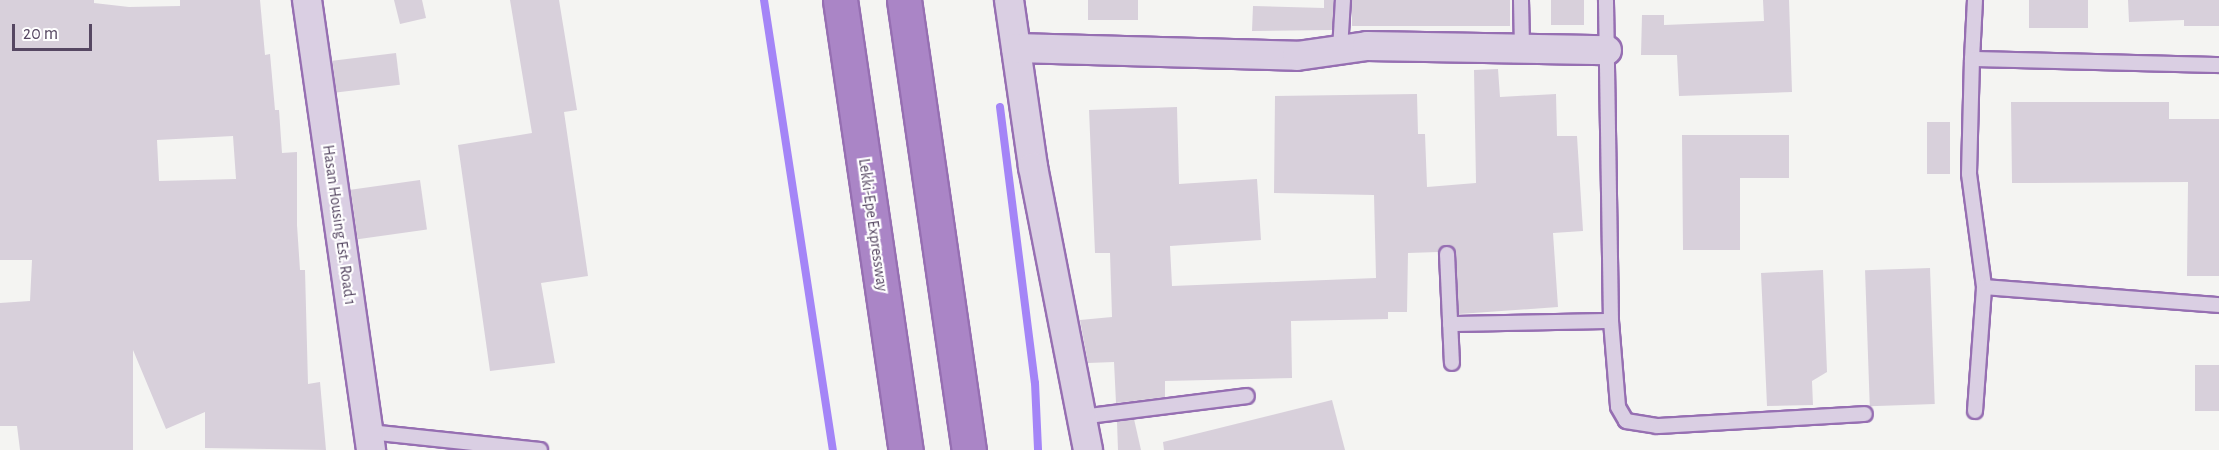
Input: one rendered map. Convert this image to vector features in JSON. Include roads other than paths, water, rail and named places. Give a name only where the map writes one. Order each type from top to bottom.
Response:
[{"type":"highway","name":"Lekki-Epe Expressway","points":[[840,0],[906,450]]},
{"type":"highway","points":[[904,0],[969,450]]},
{"type":"street","name":"Hasan Housing Est. Road 1","points":[[307,0],[370,441]]},
{"type":"street","points":[[1009,0],[1033,167],[1088,450]]},
{"type":"street","points":[[1016,48],[1297,56],[1367,46],[1606,50]]},
{"type":"lane","points":[[1340,50],[1343,0]]},
{"type":"lane","points":[[1521,0],[1522,49]]},
{"type":"lane","points":[[1606,0],[1611,321],[1618,407],[1626,421],[1657,426],[1865,414]]},
{"type":"lane","points":[[1975,0],[1969,174],[1972,218],[1984,287],[1975,411]]},
{"type":"lane","points":[[1972,59],[2219,65]]},
{"type":"lane","points":[[1447,254],[1452,363]]},
{"type":"lane","points":[[1984,287],[2219,305]]},
{"type":"lane","points":[[1450,324],[1611,321]]},
{"type":"lane","points":[[1081,417],[1247,396]]},
{"type":"lane","points":[[370,441],[540,450]]},
{"type":"waterway","points":[[764,0],[833,450]]},
{"type":"waterway","points":[[1000,107],[1035,383],[1038,450]]}]
